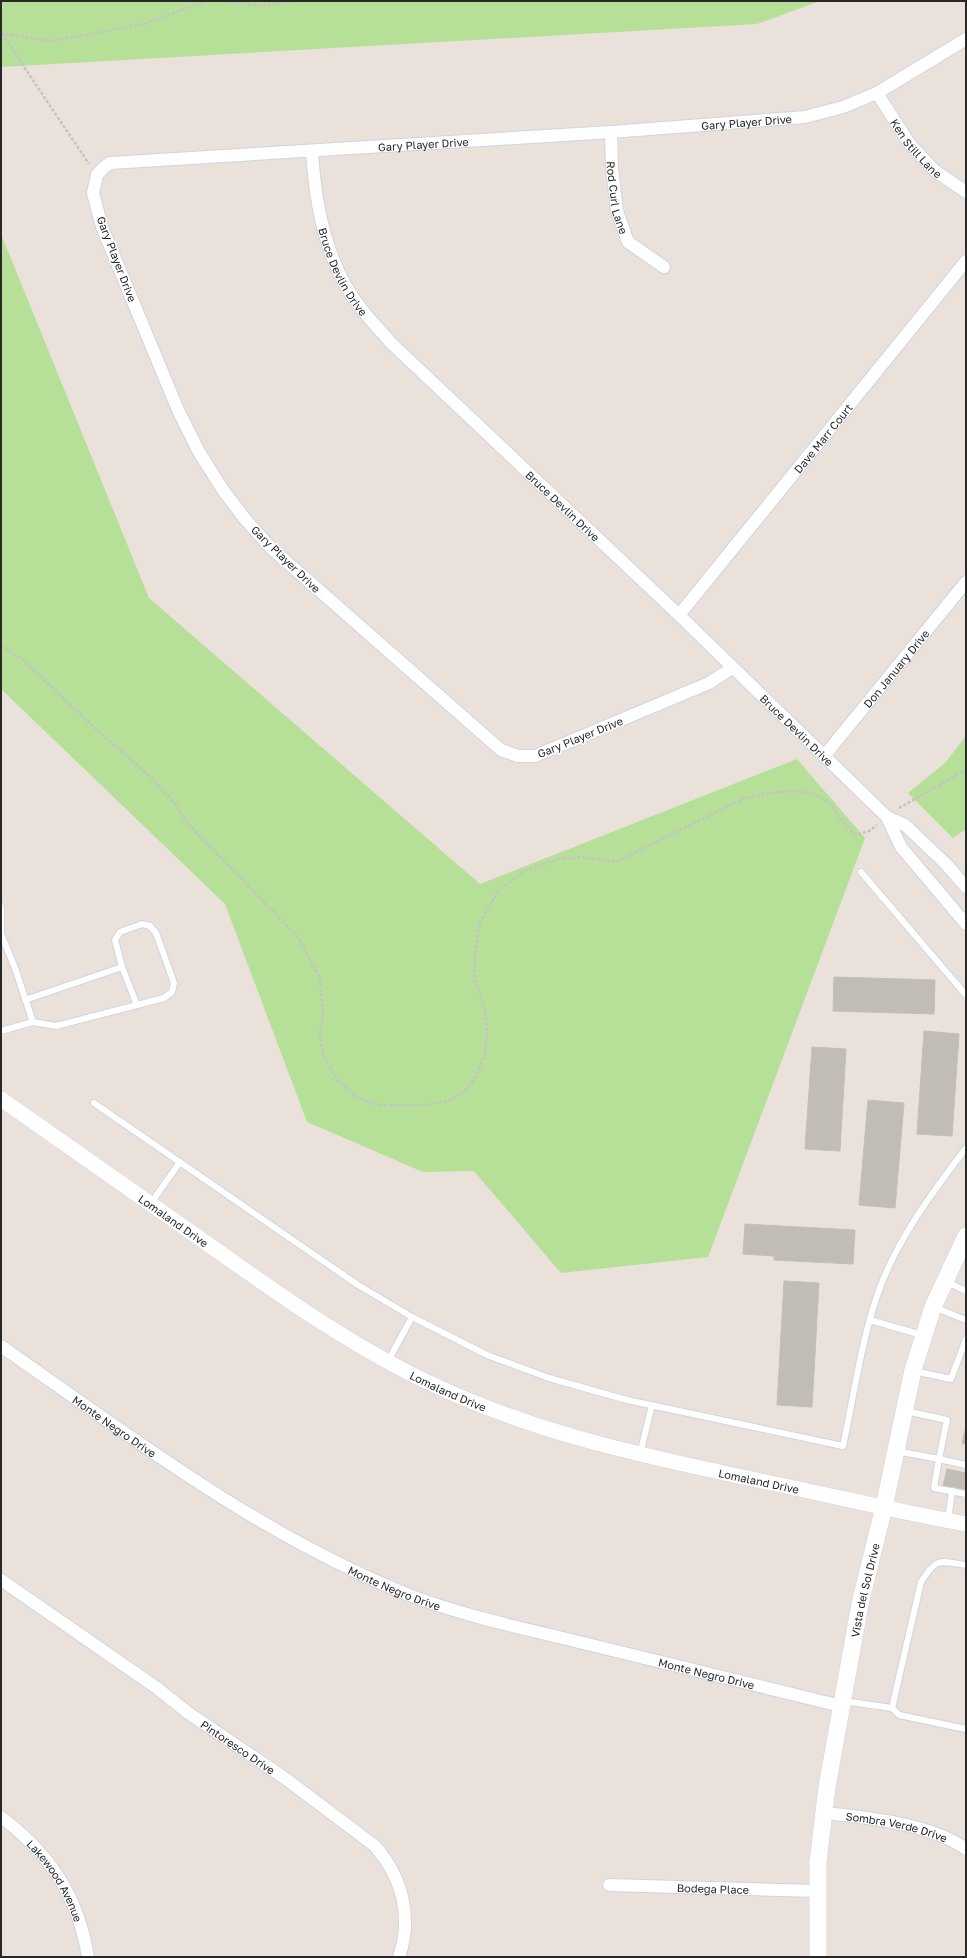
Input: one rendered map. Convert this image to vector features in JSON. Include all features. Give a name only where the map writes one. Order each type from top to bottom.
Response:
[{"type":"main road","name":"Vista del Sol Drive","points":[[818,1957],[818,1862],[826,1787],[863,1590],[884,1507],[913,1370],[933,1307],[944,1280],[966,1236]]},
{"type":"street","name":"Gary Player Drive","points":[[732,668],[709,683],[535,756],[518,756],[501,750],[271,548],[245,519],[223,490],[199,452],[178,410],[102,227],[93,193],[97,175],[110,163],[611,132],[805,117],[843,107],[877,93],[966,39]]},
{"type":"street","name":"Ken Still Lane","points":[[877,93],[909,143],[934,170],[966,192]]},
{"type":"street","name":"Rod Curl Lane","points":[[611,132],[612,168],[617,211],[628,242],[664,267]]},
{"type":"street","name":"Bruce Devlin Drive","points":[[312,151],[314,183],[322,228],[340,273],[359,306],[390,342],[679,615],[732,668],[825,755],[887,817],[901,847],[966,924]]},
{"type":"street","name":"Dave Marr Court","points":[[679,615],[966,261]]},
{"type":"street","name":"Don January Drive","points":[[825,755],[966,582]]},
{"type":"street","name":"Bruce Devlin Drive","points":[[887,817],[905,825],[911,830],[946,864],[966,887]]},
{"type":"street","name":"Lomaland Drive","points":[[1,1099],[313,1317],[388,1362],[435,1386],[525,1422],[584,1440],[640,1454],[966,1524]]},
{"type":"street","name":"Monte Negro Drive","points":[[1,1346],[182,1473],[231,1504],[331,1560],[376,1581],[451,1611],[841,1703]]},
{"type":"street","name":"Pintoresco Drive","points":[[1,1580],[157,1688],[187,1712],[286,1779],[375,1846],[386,1859],[396,1876],[402,1892],[405,1912],[404,1936],[399,1957]]},
{"type":"street","name":"Sombra Verde Drive","points":[[824,1813],[851,1815],[905,1825],[934,1833],[959,1844],[966,1849]]},
{"type":"street","name":"Lakewood Avenue","points":[[1,1817],[35,1847],[53,1869],[66,1889],[75,1906],[85,1938],[88,1957]]},
{"type":"street","name":"Bodega Place","points":[[608,1885],[817,1892]]},
{"type":"lane","points":[[861,872],[966,995]]},
{"type":"lane","points":[[1,907],[1,934],[15,968],[33,1022]]},
{"type":"lane","points":[[1,1031],[33,1022],[56,1026],[137,1005],[164,998],[172,992],[174,983],[156,933],[150,926],[142,924],[120,932],[115,940],[122,967],[137,1005]]},
{"type":"lane","points":[[25,1000],[122,967]]},
{"type":"lane","points":[[94,1103],[358,1285],[412,1317],[487,1355],[542,1375],[627,1400],[843,1446],[870,1320],[879,1292],[898,1248],[939,1184],[966,1148]]},
{"type":"lane","points":[[150,1204],[180,1162]]},
{"type":"lane","points":[[944,1280],[966,1291]]},
{"type":"lane","points":[[933,1307],[966,1320]]},
{"type":"lane","points":[[388,1362],[412,1317]]},
{"type":"lane","points":[[870,1320],[923,1336]]},
{"type":"lane","points":[[913,1370],[951,1379],[966,1338]]},
{"type":"lane","points":[[640,1454],[652,1405]]},
{"type":"lane","points":[[904,1410],[948,1420],[934,1488],[966,1494]]},
{"type":"lane","points":[[896,1451],[964,1465],[962,1472]]},
{"type":"lane","points":[[948,1520],[956,1491]]},
{"type":"lane","points":[[892,1708],[921,1582],[931,1566],[940,1561],[966,1565]]},
{"type":"lane","points":[[841,1703],[892,1708],[899,1715],[966,1729]]},
{"type":"path","points":[[1,34],[48,41],[76,37],[147,23],[205,1]]},
{"type":"path","points":[[228,1],[260,6],[292,1]]},
{"type":"path","points":[[1,34],[97,175]]},
{"type":"path","points":[[1,644],[23,660],[98,731],[153,779],[175,804],[190,826],[297,936],[320,978],[323,1015],[320,1033],[323,1055],[338,1081],[355,1096],[378,1105],[425,1105],[450,1101],[466,1090],[475,1078],[484,1057],[487,1033],[486,1009],[474,976],[475,955],[480,922],[499,890],[524,871],[558,859],[580,857],[616,862],[745,798],[769,792],[802,792],[820,795],[830,803],[840,818],[855,835],[869,831],[902,806],[966,770]]},
{"type":"green space","points":[[1,1],[820,1],[757,24],[1,67]]},
{"type":"green space","points":[[1,234],[149,598],[480,884],[797,759],[865,838],[708,1257],[561,1273],[474,1171],[423,1172],[307,1122],[225,904],[1,689]]},
{"type":"green space","points":[[966,736],[966,829],[953,838],[908,793],[945,763]]},
{"type":"building","points":[[834,977],[935,980],[934,1014],[833,1011]]},
{"type":"building","points":[[924,1031],[959,1034],[952,1136],[917,1134]]},
{"type":"building","points":[[812,1047],[846,1049],[840,1151],[805,1149]]},
{"type":"building","points":[[868,1100],[904,1103],[895,1208],[859,1205]]},
{"type":"building","points":[[745,1224],[855,1230],[853,1264],[774,1260],[774,1256],[743,1254]]},
{"type":"building","points":[[784,1281],[819,1283],[812,1407],[777,1405]]},
{"type":"building","points":[[966,1426],[966,1444],[962,1443]]},
{"type":"building","points":[[947,1469],[966,1473],[966,1491],[943,1486]]}]
